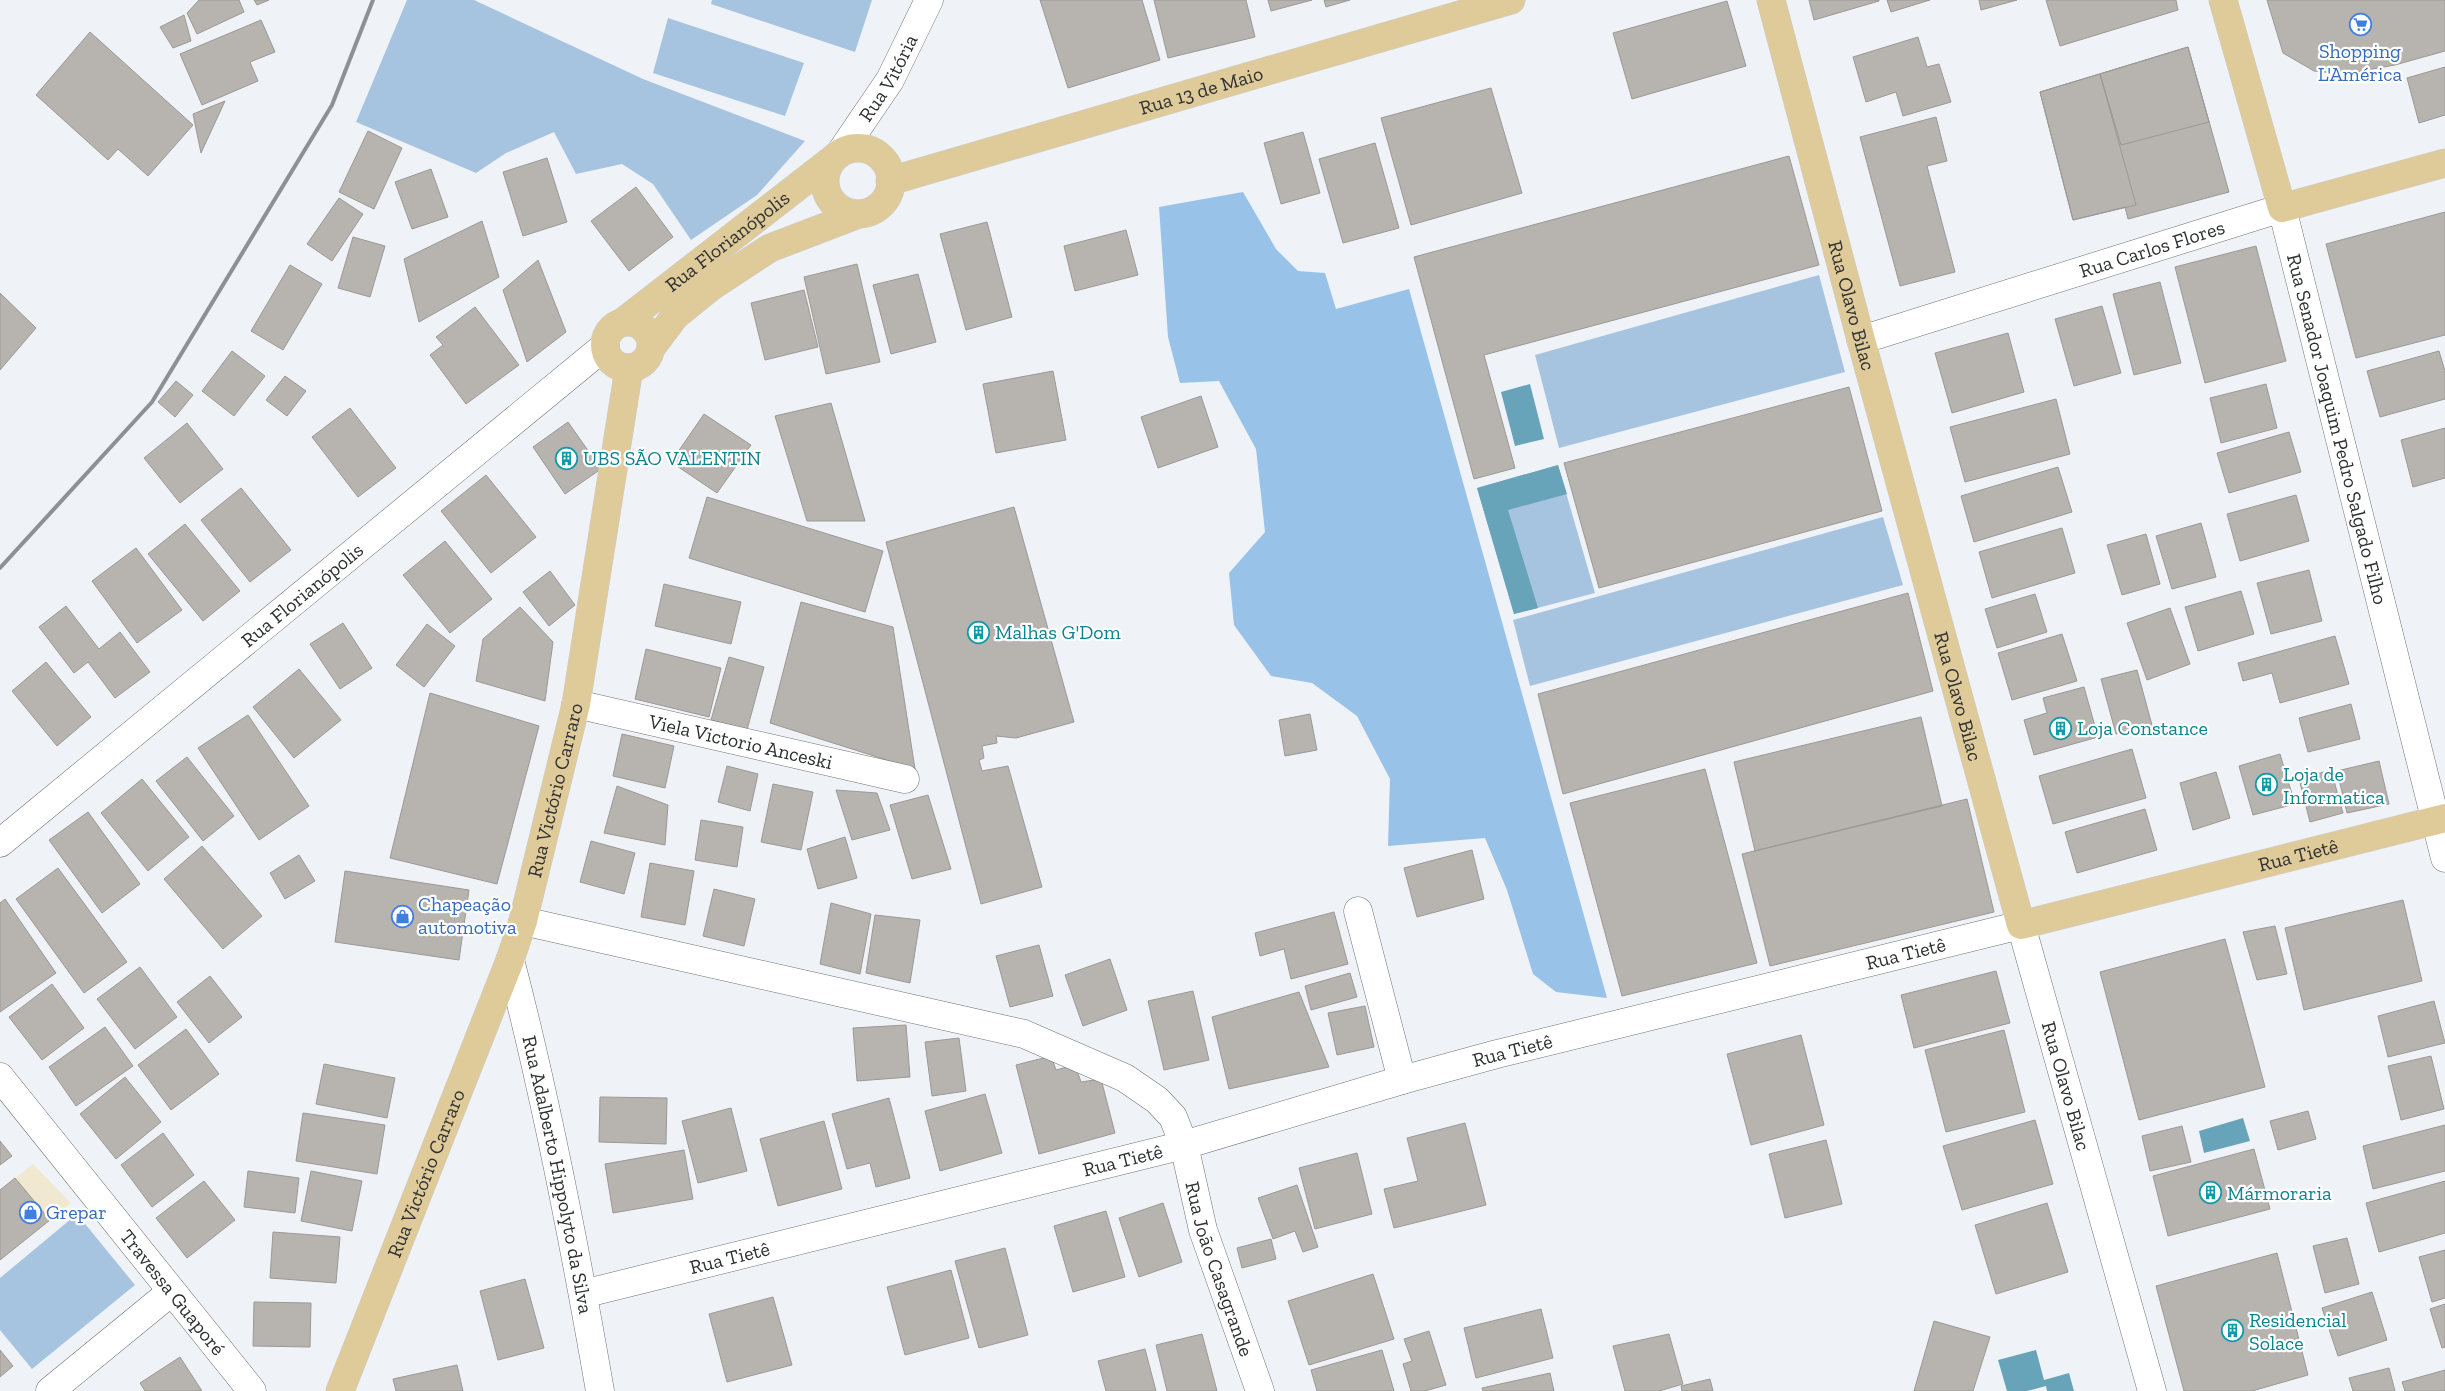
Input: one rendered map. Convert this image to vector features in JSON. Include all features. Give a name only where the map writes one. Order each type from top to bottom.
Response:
[{"type":"main road","name":"Rua 13 de Maio","points":[[890,181],[1511,0]]},
{"type":"main road","name":"Rua Olavo Bilac","points":[[1771,0],[1861,340],[2021,925]]},
{"type":"main road","name":"Rua Senador Joaquim Pedro Salgado Filho","points":[[2223,0],[2282,208]]},
{"type":"main road","points":[[857,148],[873,151],[881,158],[887,167],[890,181],[886,198],[879,206],[870,212],[859,214],[848,213],[838,208],[826,190],[825,179],[837,156],[857,148]]},
{"type":"main road","name":"Rua Florianópolis","points":[[623,322],[837,156]]},
{"type":"main road","name":"Rua Carlos Flores","points":[[2282,208],[2445,163]]},
{"type":"main road","name":"Rua Florianópolis","points":[[651,348],[675,316],[712,286],[770,248],[859,214]]},
{"type":"main road","points":[[630,321],[643,327],[648,332],[651,348],[644,362],[629,368],[614,364],[609,358],[605,346],[606,335],[610,329],[623,322],[630,321]]},
{"type":"main road","name":"Rua Victório Carraro","points":[[340,1391],[510,960],[523,921],[576,704],[629,368]]},
{"type":"main road","name":"Rua Tietê","points":[[2021,925],[2440,819]]},
{"type":"street","name":"Rua Vitória","points":[[837,156],[890,80],[929,0]]},
{"type":"street","name":"Rua Carlos Flores","points":[[1861,340],[2282,208]]},
{"type":"street","name":"Rua Senador Joaquim Pedro Salgado Filho","points":[[2282,208],[2440,819],[2445,858]]},
{"type":"street","name":"Rua Florianópolis","points":[[0,842],[605,346]]},
{"type":"street","name":"Viela Victorio Anceski","points":[[576,704],[906,779]]},
{"type":"street","points":[[1358,911],[1402,1080]]},
{"type":"street","name":"Rua João Casagrande","points":[[523,921],[1024,1034],[1125,1078],[1157,1100],[1173,1117],[1184,1145],[1203,1230],[1260,1391]]},
{"type":"street","name":"Rua Tietê","points":[[583,1294],[1184,1145],[1402,1080],[1497,1054],[2021,925]]},
{"type":"street","name":"Rua Olavo Bilac","points":[[2021,925],[2152,1391]]},
{"type":"street","name":"Rua Adalberto Hippolyto da Silva","points":[[510,960],[525,1016],[583,1294],[600,1391]]},
{"type":"street","name":"Travessa Guaporé","points":[[0,1077],[252,1391]]},
{"type":"street","points":[[50,1391],[128,1325],[171,1292]]},
{"type":"shaded area","points":[[407,0],[474,0],[643,79],[805,141],[757,195],[691,240],[653,184],[622,164],[576,174],[554,132],[506,153],[476,173],[356,122]]},
{"type":"shaded area","points":[[712,0],[872,0],[855,52],[711,4]]},
{"type":"shaded area","points":[[668,18],[804,63],[785,116],[653,73]]},
{"type":"shaded area","points":[[1243,192],[1276,249],[1298,271],[1325,273],[1336,309],[1409,289],[1607,998],[1556,992],[1533,974],[1507,890],[1485,838],[1388,846],[1390,779],[1357,716],[1312,683],[1271,676],[1234,625],[1229,573],[1265,532],[1256,449],[1219,381],[1180,383],[1168,337],[1159,207]]},
{"type":"shaded area","points":[[1819,275],[1845,372],[1559,448],[1535,355]]},
{"type":"shaded area","points":[[1530,384],[1544,439],[1515,446],[1501,392]]},
{"type":"shaded area","points":[[1558,465],[1595,593],[1514,614],[1477,488]]},
{"type":"shaded area","points":[[1558,465],[1567,494],[1508,510],[1538,608],[1514,614],[1477,488]]},
{"type":"shaded area","points":[[1883,517],[1903,585],[1530,686],[1513,620]]},
{"type":"shaded area","points":[[2243,1118],[2250,1141],[2204,1153],[2199,1131]]},
{"type":"shaded area","name":"Grepar","points":[[33,1164],[71,1203],[0,1260],[0,1190]]},
{"type":"shaded area","points":[[77,1214],[135,1285],[32,1369],[0,1330],[0,1278]]},
{"type":"shaded area","points":[[2036,1350],[2044,1380],[2069,1373],[2074,1391],[2047,1391],[2046,1386],[2027,1391],[2007,1391],[1998,1360]]},
{"type":"building","points":[[199,0],[239,0],[244,12],[197,34],[187,13]]},
{"type":"building","points":[[254,0],[269,0],[257,5]]},
{"type":"building","points":[[1040,0],[1142,0],[1160,60],[1068,88]]},
{"type":"building","points":[[1154,0],[1246,0],[1255,37],[1168,58]]},
{"type":"building","points":[[1268,0],[1312,0],[1271,11]]},
{"type":"building","points":[[1324,0],[1350,0],[1326,7]]},
{"type":"building","points":[[1809,0],[1879,0],[1879,1],[1814,20]]},
{"type":"building","points":[[1887,0],[1930,0],[1891,12]]},
{"type":"building","points":[[1979,0],[2017,0],[1981,10]]},
{"type":"building","points":[[2046,0],[2176,0],[2178,10],[2060,46]]},
{"type":"building","name":"Shopping L'América","points":[[2267,0],[2445,0],[2445,51],[2395,65],[2345,74],[2314,71],[2283,53]]},
{"type":"building","points":[[1727,1],[1746,66],[1632,99],[1613,33]]},
{"type":"building","points":[[184,15],[191,41],[173,48],[160,27]]},
{"type":"building","points":[[261,20],[275,52],[250,62],[258,81],[202,105],[180,54]]},
{"type":"building","points":[[90,32],[193,125],[148,176],[118,149],[108,160],[36,95]]},
{"type":"building","points":[[1918,37],[1927,67],[1939,64],[1951,102],[1903,116],[1896,92],[1866,102],[1853,57]]},
{"type":"building","points":[[2188,47],[2229,192],[2128,219],[2125,207],[2073,220],[2040,92]]},
{"type":"building","points":[[2188,47],[2209,122],[2121,145],[2100,74]]},
{"type":"building","points":[[2445,67],[2445,115],[2419,123],[2407,78]]},
{"type":"building","points":[[2100,74],[2136,205],[2073,220],[2040,92]]},
{"type":"building","points":[[1491,88],[1522,193],[1411,225],[1381,118]]},
{"type":"building","points":[[225,101],[201,153],[193,114]]},
{"type":"building","points":[[1936,117],[1947,161],[1927,166],[1955,272],[1900,286],[1860,137]]},
{"type":"building","points":[[368,131],[402,148],[374,209],[339,192]]},
{"type":"building","points":[[1303,132],[1320,193],[1281,204],[1264,143]]},
{"type":"building","points":[[1375,143],[1399,228],[1343,243],[1319,159]]},
{"type":"building","points":[[1789,156],[1819,265],[1484,355],[1515,468],[1474,479],[1414,257]]},
{"type":"building","points":[[547,158],[567,222],[523,236],[503,172]]},
{"type":"building","points":[[431,169],[448,217],[412,229],[395,182]]},
{"type":"building","points":[[636,187],[673,237],[629,271],[591,221]]},
{"type":"building","points":[[339,198],[363,214],[332,261],[307,244]]},
{"type":"building","points":[[2445,212],[2445,335],[2356,358],[2326,244]]},
{"type":"building","points":[[482,221],[499,277],[419,322],[404,259]]},
{"type":"building","points":[[987,222],[1012,317],[966,330],[940,234]]},
{"type":"building","points":[[1126,230],[1138,275],[1075,291],[1064,246]]},
{"type":"building","points":[[353,237],[385,246],[370,297],[338,288]]},
{"type":"building","points":[[2256,246],[2286,361],[2205,383],[2175,267]]},
{"type":"building","points":[[538,260],[566,332],[527,362],[503,290]]},
{"type":"building","points":[[857,264],[880,362],[826,374],[804,277]]},
{"type":"building","points":[[290,265],[322,284],[283,350],[251,331]]},
{"type":"building","points":[[918,274],[936,342],[891,354],[873,285]]},
{"type":"building","points":[[2160,282],[2181,363],[2134,375],[2113,294]]},
{"type":"building","points":[[804,290],[818,347],[765,360],[751,303]]},
{"type":"building","points":[[0,293],[36,328],[0,370]]},
{"type":"building","points":[[2102,306],[2121,373],[2074,386],[2055,319]]},
{"type":"building","points":[[475,307],[519,365],[466,404],[430,355],[443,345],[436,337]]},
{"type":"building","points":[[2008,333],[2024,392],[1952,413],[1935,353]]},
{"type":"building","points":[[232,351],[265,376],[234,416],[202,391]]},
{"type":"building","points":[[2439,351],[2445,371],[2445,399],[2380,417],[2367,371]]},
{"type":"building","points":[[1053,371],[1066,440],[996,453],[983,384]]},
{"type":"building","points":[[285,376],[306,391],[287,416],[266,400]]},
{"type":"building","points":[[176,381],[193,395],[175,417],[158,402]]},
{"type":"building","points":[[2266,384],[2277,428],[2221,443],[2210,398]]},
{"type":"building","points":[[1849,387],[1882,511],[1599,588],[1564,463]]},
{"type":"building","points":[[1201,396],[1218,447],[1158,468],[1141,417]]},
{"type":"building","points":[[2056,399],[2070,454],[1965,482],[1950,427]]},
{"type":"building","points":[[831,403],[865,521],[807,521],[775,416]]},
{"type":"building","points":[[350,408],[396,468],[358,497],[312,437]]},
{"type":"building","points":[[704,414],[751,445],[717,493],[671,462]]},
{"type":"building","name":"UBS SÃO VALENTIN","points":[[568,422],[601,469],[565,494],[533,447]]},
{"type":"building","points":[[187,423],[223,469],[180,503],[144,458]]},
{"type":"building","points":[[2445,428],[2445,478],[2413,487],[2401,440]]},
{"type":"building","points":[[2289,432],[2301,472],[2229,493],[2217,453]]},
{"type":"building","points":[[2058,467],[2072,512],[1974,542],[1961,496]]},
{"type":"building","points":[[486,475],[536,537],[491,573],[441,511]]},
{"type":"building","points":[[241,488],[291,550],[250,582],[201,520]]},
{"type":"building","points":[[2296,495],[2309,541],[2240,561],[2227,514]]},
{"type":"building","points":[[707,497],[883,551],[865,612],[689,558]]},
{"type":"building","name":"Malhas G'Dom","points":[[1014,507],[1074,722],[1016,738],[996,736],[997,743],[982,746],[984,758],[979,760],[982,771],[1008,766],[1042,887],[981,904],[886,542]]},
{"type":"building","points":[[2201,523],[2216,577],[2172,589],[2156,536]]},
{"type":"building","points":[[185,524],[240,591],[203,621],[148,554]]},
{"type":"building","points":[[2062,528],[2075,573],[1992,598],[1979,552]]},
{"type":"building","points":[[2146,534],[2160,584],[2122,595],[2107,545]]},
{"type":"building","points":[[445,541],[492,599],[450,633],[403,575]]},
{"type":"building","points":[[136,548],[182,610],[137,643],[92,581]]},
{"type":"building","points":[[2309,570],[2322,621],[2271,634],[2257,583]]},
{"type":"building","points":[[550,571],[575,605],[549,626],[523,592]]},
{"type":"building","points":[[664,584],[741,602],[731,644],[655,626]]},
{"type":"building","points":[[2241,591],[2254,634],[2198,651],[2185,607]]},
{"type":"building","points":[[1908,593],[1933,691],[1563,794],[1538,694]]},
{"type":"building","points":[[2035,594],[2047,632],[1997,648],[1985,609]]},
{"type":"building","points":[[801,602],[893,627],[915,769],[770,723]]},
{"type":"building","points":[[66,606],[99,649],[120,632],[150,672],[115,698],[88,662],[74,673],[39,627]]},
{"type":"building","points":[[520,607],[553,642],[545,701],[476,681],[483,639]]},
{"type":"building","points":[[2170,608],[2190,664],[2147,680],[2127,623]]},
{"type":"building","points":[[343,623],[372,668],[340,689],[310,644]]},
{"type":"building","points":[[427,624],[455,646],[424,687],[396,665]]},
{"type":"building","points":[[2062,634],[2077,681],[2012,700],[1998,653]]},
{"type":"building","points":[[2335,636],[2349,684],[2280,703],[2272,673],[2243,681],[2238,663]]},
{"type":"building","points":[[646,649],[721,668],[709,717],[635,699]]},
{"type":"building","points":[[729,657],[764,667],[747,730],[711,720]]},
{"type":"building","points":[[46,662],[91,717],[57,746],[12,691]]},
{"type":"building","points":[[299,669],[341,720],[294,758],[253,707]]},
{"type":"building","points":[[2137,670],[2152,725],[2116,734],[2101,679]]},
{"type":"building","name":"Loja Constance","points":[[2084,687],[2098,737],[2034,755],[2024,720],[2047,713],[2043,698]]},
{"type":"building","points":[[430,693],[539,726],[497,884],[390,858]]},
{"type":"building","points":[[2351,704],[2360,739],[2308,752],[2299,718]]},
{"type":"building","points":[[1310,714],[1317,750],[1285,756],[1279,720]]},
{"type":"building","points":[[248,715],[309,806],[259,840],[198,748]]},
{"type":"building","points":[[1921,717],[1942,806],[1755,851],[1734,762]]},
{"type":"building","points":[[622,734],[674,746],[665,788],[613,776]]},
{"type":"building","points":[[2132,749],[2146,798],[2053,824],[2039,776]]},
{"type":"building","name":"Loja de Informatica","points":[[2280,754],[2295,804],[2253,815],[2239,766]]},
{"type":"building","points":[[187,757],[234,816],[203,841],[156,781]]},
{"type":"building","points":[[2379,761],[2389,804],[2347,813],[2337,771]]},
{"type":"building","points":[[727,766],[758,774],[750,811],[718,802]]},
{"type":"building","points":[[1705,769],[1757,963],[1622,996],[1570,803]]},
{"type":"building","points":[[2331,770],[2343,813],[2310,822],[2299,779]]},
{"type":"building","points":[[2216,772],[2230,818],[2193,830],[2180,783]]},
{"type":"building","points":[[142,779],[189,837],[148,871],[101,813]]},
{"type":"building","points":[[773,784],[813,792],[801,850],[761,842]]},
{"type":"building","points":[[617,786],[668,805],[665,845],[604,833]]},
{"type":"building","points":[[836,790],[877,793],[890,830],[852,840]]},
{"type":"building","points":[[928,795],[951,869],[912,879],[890,805]]},
{"type":"building","points":[[1967,799],[1994,912],[1770,966],[1742,854]]},
{"type":"building","points":[[2145,809],[2157,850],[2077,873],[2065,832]]},
{"type":"building","points":[[88,812],[140,884],[102,913],[49,840]]},
{"type":"building","points":[[701,820],[743,827],[737,867],[695,860]]},
{"type":"building","points":[[845,837],[857,878],[818,889],[807,849]]},
{"type":"building","points":[[591,841],[635,853],[624,894],[580,882]]},
{"type":"building","points":[[202,846],[262,916],[223,949],[164,879]]},
{"type":"building","points":[[1472,850],[1484,899],[1417,917],[1404,868]]},
{"type":"building","points":[[299,855],[315,881],[285,899],[270,873]]},
{"type":"building","points":[[650,863],[694,871],[685,925],[641,917]]},
{"type":"building","points":[[58,868],[127,962],[84,993],[16,899]]},
{"type":"building","name":"Chapeação automotiva","points":[[345,871],[469,890],[459,960],[335,942]]},
{"type":"building","points":[[714,889],[755,899],[744,946],[703,936]]},
{"type":"building","points":[[5,899],[56,973],[0,1012],[0,903]]},
{"type":"building","points":[[2403,900],[2422,981],[2304,1010],[2285,928]]},
{"type":"building","points":[[831,903],[871,914],[860,974],[820,964]]},
{"type":"building","points":[[1334,912],[1348,964],[1291,979],[1284,949],[1260,956],[1255,933]]},
{"type":"building","points":[[875,915],[920,920],[910,983],[866,973]]},
{"type":"building","points":[[2275,926],[2287,974],[2257,980],[2243,932]]},
{"type":"building","points":[[2225,939],[2265,1087],[2139,1120],[2100,972]]},
{"type":"building","points":[[1039,945],[1053,996],[1010,1007],[996,956]]},
{"type":"building","points":[[1110,959],[1127,1010],[1083,1026],[1065,975]]},
{"type":"building","points":[[140,967],[177,1017],[135,1049],[97,999]]},
{"type":"building","points":[[1996,971],[2010,1023],[1914,1048],[1901,995]]},
{"type":"building","points":[[1350,973],[1357,997],[1311,1010],[1305,986]]},
{"type":"building","points":[[210,976],[242,1017],[209,1043],[177,1002]]},
{"type":"building","points":[[52,984],[84,1028],[42,1060],[9,1017]]},
{"type":"building","points":[[1193,991],[1209,1060],[1164,1070],[1148,1001]]},
{"type":"building","points":[[1299,992],[1329,1067],[1229,1089],[1212,1017]]},
{"type":"building","points":[[2434,1001],[2445,1043],[2388,1057],[2378,1016]]},
{"type":"building","points":[[1365,1006],[1374,1047],[1337,1055],[1328,1013]]},
{"type":"building","points":[[906,1025],[910,1077],[857,1081],[853,1028]]},
{"type":"building","points":[[105,1027],[133,1066],[76,1106],[49,1067]]},
{"type":"building","points":[[186,1029],[219,1074],[171,1110],[138,1065]]},
{"type":"building","points":[[2004,1030],[2025,1112],[1946,1132],[1925,1050]]},
{"type":"building","points":[[1801,1035],[1824,1125],[1751,1145],[1727,1054]]},
{"type":"building","points":[[959,1038],[966,1091],[932,1096],[925,1042]]},
{"type":"building","points":[[1051,1056],[1056,1070],[1075,1065],[1081,1082],[1101,1079],[1115,1133],[1039,1154],[1016,1065]]},
{"type":"building","points":[[2431,1056],[2444,1109],[2401,1120],[2388,1066]]},
{"type":"building","points":[[324,1064],[395,1078],[387,1118],[316,1104]]},
{"type":"building","points":[[125,1077],[161,1122],[116,1159],[80,1114]]},
{"type":"building","points":[[985,1094],[1002,1153],[940,1171],[925,1111]]},
{"type":"building","points":[[600,1097],[667,1098],[666,1144],[599,1142]]},
{"type":"building","points":[[889,1098],[910,1178],[876,1187],[870,1163],[847,1169],[832,1114]]},
{"type":"building","points":[[731,1108],[747,1171],[698,1183],[682,1121]]},
{"type":"building","points":[[2308,1111],[2316,1139],[2278,1150],[2270,1121]]},
{"type":"building","points":[[303,1113],[385,1125],[377,1174],[296,1161]]},
{"type":"building","points":[[2035,1120],[2053,1184],[1962,1210],[1943,1146]]},
{"type":"building","points":[[824,1121],[842,1189],[778,1206],[760,1139]]},
{"type":"building","points":[[1465,1123],[1486,1205],[1394,1228],[1384,1189],[1418,1181],[1407,1138]]},
{"type":"building","points":[[2445,1125],[2445,1171],[2373,1189],[2363,1146]]},
{"type":"building","points":[[2182,1126],[2191,1162],[2150,1171],[2142,1136]]},
{"type":"building","points":[[163,1133],[194,1175],[152,1207],[121,1165]]},
{"type":"building","points":[[1826,1140],[1842,1204],[1785,1218],[1769,1154]]},
{"type":"building","points":[[0,1141],[12,1156],[0,1165]]},
{"type":"building","name":"Mármoraria","points":[[2254,1149],[2270,1209],[2168,1236],[2153,1176]]},
{"type":"building","points":[[684,1150],[693,1199],[613,1213],[605,1164]]},
{"type":"building","points":[[1357,1153],[1372,1214],[1315,1229],[1299,1168]]},
{"type":"building","points":[[248,1171],[299,1178],[295,1213],[244,1207]]},
{"type":"building","points":[[311,1171],[362,1181],[352,1231],[301,1221]]},
{"type":"building","name":"Grepar","points":[[15,1178],[50,1220],[0,1260],[0,1190]]},
{"type":"building","points":[[204,1181],[235,1220],[187,1258],[156,1218]]},
{"type":"building","points":[[2445,1181],[2445,1233],[2379,1252],[2366,1203]]},
{"type":"building","points":[[1297,1185],[1318,1247],[1303,1252],[1295,1231],[1273,1239],[1258,1198]]},
{"type":"building","points":[[1163,1203],[1182,1262],[1139,1277],[1119,1218]]},
{"type":"building","points":[[2047,1203],[2068,1272],[1996,1294],[1975,1225]]},
{"type":"building","points":[[1106,1211],[1125,1277],[1073,1292],[1054,1226]]},
{"type":"building","points":[[273,1232],[340,1237],[336,1283],[270,1278]]},
{"type":"building","points":[[2347,1238],[2359,1284],[2325,1293],[2313,1246]]},
{"type":"building","points":[[1271,1239],[1276,1259],[1242,1268],[1237,1248]]},
{"type":"building","points":[[1005,1248],[1028,1335],[979,1348],[955,1261]]},
{"type":"building","points":[[2445,1250],[2445,1298],[2432,1302],[2419,1257]]},
{"type":"building","name":"Residencial Solace","points":[[2277,1253],[2308,1375],[2252,1391],[2184,1391],[2156,1286]]},
{"type":"building","points":[[951,1270],[969,1338],[905,1355],[887,1287]]},
{"type":"building","points":[[1373,1274],[1394,1339],[1309,1365],[1288,1301]]},
{"type":"building","points":[[525,1279],[544,1348],[498,1360],[480,1291]]},
{"type":"building","points":[[2372,1292],[2387,1340],[2338,1356],[2322,1308]]},
{"type":"building","points":[[773,1297],[792,1365],[727,1382],[709,1314]]},
{"type":"building","points":[[254,1302],[311,1303],[310,1347],[253,1346]]},
{"type":"building","points":[[2445,1304],[2445,1347],[2442,1348],[2430,1309]]},
{"type":"building","points":[[1541,1309],[1553,1358],[1476,1378],[1464,1328]]},
{"type":"building","points":[[1934,1321],[1990,1337],[1973,1391],[1914,1391]]},
{"type":"building","points":[[1429,1331],[1446,1385],[1425,1391],[1411,1391],[1403,1364],[1412,1361],[1404,1339]]},
{"type":"building","points":[[1202,1334],[1217,1391],[1167,1391],[1156,1345]]},
{"type":"building","points":[[1669,1334],[1683,1384],[1659,1391],[1625,1391],[1613,1346]]},
{"type":"building","points":[[1145,1349],[1156,1391],[1106,1391],[1098,1361]]},
{"type":"building","points":[[0,1350],[13,1366],[0,1377]]},
{"type":"building","points":[[1382,1350],[1394,1391],[1317,1391],[1311,1370]]},
{"type":"building","points":[[180,1357],[202,1391],[145,1391],[140,1383]]},
{"type":"building","points":[[457,1365],[463,1391],[396,1391],[393,1379]]},
{"type":"building","points":[[2389,1368],[2395,1391],[2353,1391],[2349,1378]]},
{"type":"building","points":[[2445,1370],[2445,1391],[2405,1391],[2402,1382]]},
{"type":"building","points":[[1550,1373],[1554,1391],[1483,1391],[1482,1388]]},
{"type":"building","points":[[1710,1379],[1713,1391],[1682,1391],[1681,1386]]},
{"type":"railway","points":[[0,568],[152,402],[332,105],[373,0]]},
{"type":"place","name":"Shopping L'América","points":[[2360,25]]},
{"type":"place","name":"UBS SÃO VALENTIN","points":[[567,458]]},
{"type":"place","name":"Malhas G'Dom","points":[[979,632]]},
{"type":"place","name":"Loja Constance","points":[[2061,728]]},
{"type":"place","name":"Loja de Informatica","points":[[2267,785]]},
{"type":"place","name":"Chapeação automotiva","points":[[402,916]]},
{"type":"place","name":"Mármoraria","points":[[2211,1193]]},
{"type":"place","name":"Grepar","points":[[30,1212]]},
{"type":"place","name":"Residencial Solace","points":[[2233,1331]]}]
